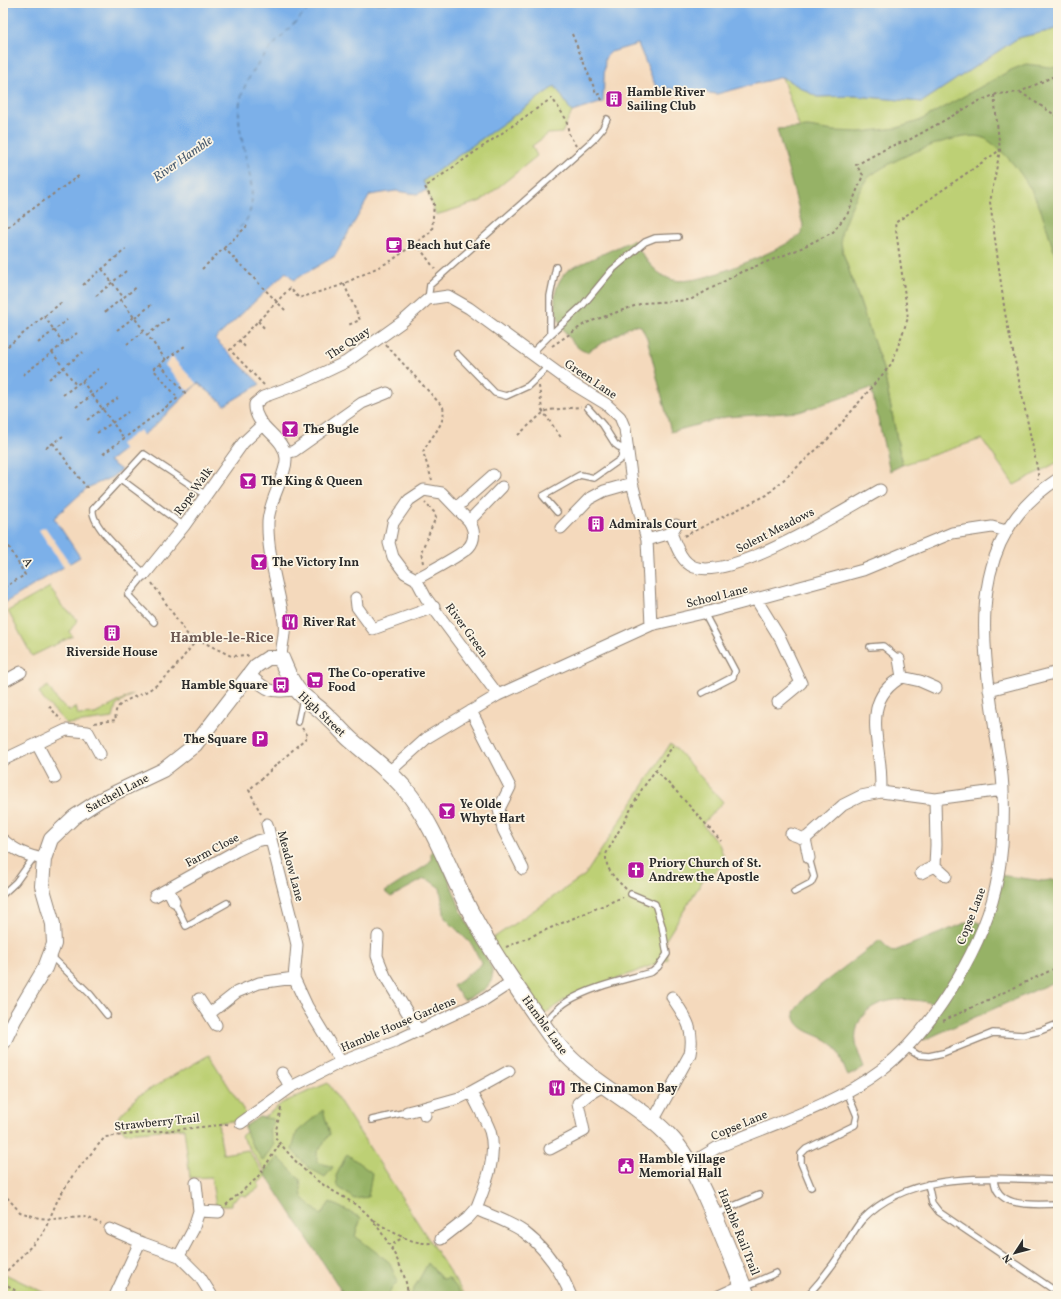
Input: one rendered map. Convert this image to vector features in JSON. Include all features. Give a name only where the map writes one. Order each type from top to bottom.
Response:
[{"type":"main road","points":[[281,658],[288,674],[300,693]]},
{"type":"main road","name":"High Street","points":[[300,693],[328,716],[349,739],[389,772]]},
{"type":"main road","name":"Hamble Lane","points":[[389,772],[413,799],[430,827],[471,912],[494,952],[543,1024],[567,1056],[586,1074],[652,1121],[673,1140],[691,1166],[714,1215],[745,1289]]},
{"type":"street","name":"Green Lane","points":[[428,299],[448,296],[469,308],[549,366],[613,409],[620,417],[624,429],[625,448],[632,483],[647,540],[651,625]]},
{"type":"street","name":"The Quay","points":[[286,453],[279,441],[263,424],[256,413],[255,404],[263,397],[324,373],[358,354],[402,322],[428,299]]},
{"type":"street","points":[[252,670],[268,658],[281,658],[284,623],[268,524],[271,503],[286,461],[286,453],[294,451],[362,403],[387,393]]},
{"type":"street","name":"Rope Walk","points":[[145,574],[184,526],[244,443],[263,424]]},
{"type":"street","points":[[457,507],[493,475]]},
{"type":"street","points":[[1006,531],[1014,517],[1029,500],[1058,479]]},
{"type":"street","points":[[561,528],[589,499],[604,491],[632,483]]},
{"type":"street","points":[[469,521],[502,487]]},
{"type":"street","points":[[416,496],[424,490],[442,493],[469,521],[472,526],[474,537],[469,547],[421,577]]},
{"type":"street","name":"Solent Meadows","points":[[673,533],[684,560],[693,567],[702,569],[735,564],[756,557],[880,490]]},
{"type":"street","name":"River Green","points":[[416,496],[409,500],[393,524],[389,543],[393,557],[405,574],[421,577],[434,608],[498,695]]},
{"type":"street","name":"School Lane","points":[[389,772],[428,737],[498,695],[651,625],[704,613],[863,570],[952,533],[992,527],[1006,531]]},
{"type":"street","name":"Copse Lane","points":[[691,1166],[703,1156],[718,1147],[785,1120],[847,1092],[881,1070],[918,1032],[958,979],[989,909],[998,875],[1002,832],[1003,790],[989,690],[985,646],[986,601],[992,567],[1006,531]]},
{"type":"street","points":[[647,540],[673,533]]},
{"type":"street","points":[[356,598],[357,607],[372,628],[434,608]]},
{"type":"street","points":[[756,599],[780,638],[801,683],[778,702]]},
{"type":"street","points":[[899,659],[902,677]]},
{"type":"street","name":"High Street","points":[[252,670],[262,687],[273,692],[300,693]]},
{"type":"street","name":"Satchell Lane","points":[[3,1043],[14,1020],[45,968],[54,944],[53,931],[42,886],[39,858],[52,839],[74,817],[100,800],[163,770],[195,745],[252,670]]},
{"type":"street","points":[[3,682],[21,672]]},
{"type":"street","points":[[989,690],[1058,672]]},
{"type":"street","points":[[881,792],[879,758],[874,732],[875,710],[885,691],[894,682],[902,677],[920,681],[936,688]]},
{"type":"street","points":[[471,711],[510,787],[499,809],[503,829],[524,869]]},
{"type":"street","points":[[3,760],[66,730],[88,732],[100,754]]},
{"type":"street","points":[[37,744],[55,778]]},
{"type":"street","points":[[805,839],[843,805],[861,796],[881,792],[935,799],[1003,790]]},
{"type":"street","points":[[935,799],[935,866]]},
{"type":"street","name":"Meadow Lane","points":[[266,824],[295,914],[297,945],[294,978]]},
{"type":"street","points":[[791,834],[805,839]]},
{"type":"street","name":"Farm Close","points":[[155,896],[257,841],[270,838]]},
{"type":"street","points":[[805,839],[809,858]]},
{"type":"street","points":[[3,840],[14,850],[39,858]]},
{"type":"street","points":[[921,873],[935,866]]},
{"type":"street","points":[[935,866],[946,876]]},
{"type":"street","points":[[168,889],[174,901]]},
{"type":"street","points":[[378,936],[377,956],[385,976],[418,1030]]},
{"type":"street","points":[[209,1014],[237,992],[259,983],[294,978],[307,1006],[341,1062]]},
{"type":"street","name":"Hamble House Gardens","points":[[241,1123],[277,1095],[291,1087],[341,1062],[418,1030],[484,1000],[513,981]]},
{"type":"street","points":[[652,1121],[690,1054],[692,1043],[690,1026],[672,997]]},
{"type":"street","points":[[198,999],[216,1025]]},
{"type":"street","points":[[407,1112],[424,1111],[459,1098],[509,1071]]},
{"type":"street","points":[[282,1073],[291,1087]]},
{"type":"street","points":[[550,1149],[584,1131],[578,1103],[589,1094],[603,1086]]},
{"type":"street","points":[[441,1239],[468,1218],[476,1209],[489,1173],[492,1153],[490,1133],[471,1092]]},
{"type":"street","points":[[179,1256],[193,1230],[199,1211],[196,1183]]},
{"type":"street","points":[[476,1209],[523,1232],[548,1255],[565,1281],[571,1296]]},
{"type":"street","points":[[199,1211],[219,1212]]},
{"type":"street","points":[[110,1229],[179,1256],[200,1277],[212,1296]]},
{"type":"street","points":[[115,1296],[140,1242]]},
{"type":"street","points":[[719,1296],[745,1289]]},
{"type":"lane","points":[[428,299],[430,285],[581,151],[603,128],[607,119]]},
{"type":"lane","points":[[532,353],[583,305],[612,270],[645,242],[655,238],[678,237]]},
{"type":"lane","points":[[550,335],[550,296],[556,267]]},
{"type":"lane","points":[[457,354],[495,393],[506,396],[536,380],[549,366]]},
{"type":"lane","points":[[557,512],[543,496],[580,475],[594,478],[621,459],[625,448],[615,444],[603,425],[588,408]]},
{"type":"lane","points":[[154,622],[128,595],[145,574],[104,533],[92,513],[97,505],[146,454],[206,495]]},
{"type":"lane","points":[[122,480],[184,526]]},
{"type":"lane","points":[[702,693],[733,677],[735,671],[704,613]]},
{"type":"lane","points":[[870,647],[883,646],[899,659]]},
{"type":"lane","points":[[298,722],[300,693]]},
{"type":"lane","points":[[3,894],[39,858]]},
{"type":"lane","points":[[794,892],[811,883],[814,877],[809,858]]},
{"type":"lane","points":[[543,1024],[554,1011],[568,1001],[593,989],[652,972],[658,967],[667,954],[662,926],[655,904],[631,894]]},
{"type":"lane","points":[[174,901],[186,926],[227,903]]},
{"type":"lane","points":[[50,955],[90,994],[107,1015]]},
{"type":"lane","points":[[905,1047],[918,1055],[929,1056],[943,1053],[992,1032],[1023,1034],[1058,1024]]},
{"type":"lane","points":[[811,1187],[801,1163],[800,1154],[806,1149],[855,1125],[857,1116],[847,1092]]},
{"type":"lane","points":[[372,1120],[407,1112]]},
{"type":"lane","points":[[807,1296],[822,1279],[867,1215],[891,1199],[928,1184],[954,1179],[1058,1180]]},
{"type":"lane","points":[[994,1179],[995,1188],[999,1194],[1014,1202],[1058,1204]]},
{"type":"lane","points":[[928,1184],[932,1203],[940,1212],[1051,1288]]},
{"type":"lane","points":[[714,1215],[759,1195]]},
{"type":"lane","points":[[745,1289],[776,1273]]},
{"type":"path","points":[[572,34],[597,95],[599,94],[603,102]]},
{"type":"path","points":[[532,353],[555,345],[586,323],[622,310],[643,303],[690,300],[742,272],[797,250],[834,232],[848,213],[863,175],[856,164],[891,146],[909,140],[979,101],[994,95],[1020,92],[1052,77],[1058,80]]},
{"type":"path","points":[[1020,92],[1058,117]]},
{"type":"path","points":[[994,95],[1000,150],[990,202],[1005,313],[1038,472]]},
{"type":"path","points":[[272,393],[230,350],[290,288],[299,298],[344,284],[391,262],[432,230],[434,203],[425,187],[552,98],[566,119],[573,141],[581,151]]},
{"type":"path","points":[[673,533],[767,495],[829,438],[892,363],[908,318],[895,223],[1000,150]]},
{"type":"path","points":[[3,230],[80,175]]},
{"type":"path","points":[[202,269],[247,226]]},
{"type":"path","points":[[416,243],[440,276]]},
{"type":"path","points":[[224,248],[287,312]]},
{"type":"path","points":[[83,284],[126,249]]},
{"type":"path","points":[[102,269],[123,297]]},
{"type":"path","points":[[96,296],[126,271]]},
{"type":"path","points":[[344,284],[360,320],[348,325]]},
{"type":"path","points":[[105,312],[138,286]]},
{"type":"path","points":[[121,300],[166,360]]},
{"type":"path","points":[[3,350],[62,302]]},
{"type":"path","points":[[117,330],[151,305]]},
{"type":"path","points":[[44,316],[64,344]]},
{"type":"path","points":[[147,335],[171,317]]},
{"type":"path","points":[[38,343],[67,320]]},
{"type":"path","points":[[258,322],[266,330]]},
{"type":"path","points":[[128,344],[144,331]]},
{"type":"path","points":[[23,375],[77,333]]},
{"type":"path","points":[[380,338],[443,407],[444,415],[440,424],[423,452],[436,492]]},
{"type":"path","points":[[239,340],[246,348]]},
{"type":"path","points":[[103,454],[178,398],[153,369],[185,346]]},
{"type":"path","points":[[52,352],[76,385]]},
{"type":"path","points":[[49,379],[83,352]]},
{"type":"path","points":[[160,364],[187,395]]},
{"type":"path","points":[[63,395],[98,369]]},
{"type":"path","points":[[536,380],[541,390],[544,412],[562,439]]},
{"type":"path","points":[[82,381],[123,437]]},
{"type":"path","points":[[76,407],[109,383]]},
{"type":"path","points":[[87,420],[118,398]]},
{"type":"path","points":[[518,435],[548,410],[578,406],[588,408]]},
{"type":"path","points":[[97,433],[128,412]]},
{"type":"path","points":[[46,448],[63,436]]},
{"type":"path","points":[[53,443],[87,488]]},
{"type":"path","points":[[416,496],[434,512],[436,517],[421,552],[421,577]]},
{"type":"path","name":"A","points":[[3,536],[25,575],[3,588]]},
{"type":"path","points":[[145,574],[187,634],[231,656],[247,655],[252,670]]},
{"type":"path","points":[[92,723],[116,720],[115,712],[118,706],[136,695],[152,688],[172,671],[197,640]]},
{"type":"path","points":[[49,706],[63,725]]},
{"type":"path","points":[[266,824],[249,790],[308,736],[298,722]]},
{"type":"path","points":[[494,952],[631,894],[611,874],[605,862],[606,854],[642,789],[673,746]]},
{"type":"path","points":[[655,770],[721,841]]},
{"type":"path","points":[[939,1023],[1058,967]]},
{"type":"path","points":[[277,1095],[281,1109],[276,1130],[276,1139],[310,1175],[364,1211],[382,1233],[405,1274],[407,1296]]},
{"type":"path","name":"Strawberry Trail","points":[[3,1275],[43,1234],[58,1199],[73,1175],[105,1137],[241,1123]]},
{"type":"path","points":[[219,1212],[232,1198],[257,1178],[280,1144]]},
{"type":"path","points":[[3,1193],[20,1212],[39,1218],[50,1219],[87,1217],[110,1229]]},
{"type":"path","points":[[371,1220],[391,1232],[420,1243],[429,1243],[441,1239]]},
{"type":"path","points":[[391,1251],[395,1242],[404,1237]]},
{"type":"path","points":[[3,1282],[23,1296]]},
{"type":"green space","points":[[1058,28],[1058,462],[1014,485],[982,439],[902,465],[884,372],[782,77],[817,97],[856,96],[922,102],[1018,38]]},
{"type":"green space","points":[[1026,64],[1058,68],[1058,262],[1040,208],[1021,174],[1005,154],[996,146],[986,139],[976,136],[961,137],[944,141],[907,155],[877,171],[868,178],[860,189],[845,222],[841,235],[843,253],[884,372],[902,465],[890,471],[871,388],[799,412],[726,417],[671,432],[647,338],[641,326],[633,325],[587,352],[578,347],[564,331],[557,314],[555,304],[557,286],[561,278],[568,270],[633,240],[653,268],[670,279],[684,281],[709,276],[743,264],[795,239],[800,234],[803,225],[777,129],[808,127],[834,131],[860,132],[897,128],[919,121],[1011,70]]},
{"type":"green space","points":[[555,86],[572,112],[562,133],[548,134],[532,146],[537,156],[481,201],[436,215],[423,181]]},
{"type":"green space","points":[[50,587],[62,606],[76,618],[77,621],[69,632],[73,636],[32,656],[8,611]]},
{"type":"green space","points":[[48,686],[58,702],[70,711],[76,707],[78,715],[95,714],[133,694],[116,706],[113,718],[67,724],[43,699],[39,692]]},
{"type":"green space","points":[[671,743],[723,802],[702,824],[719,844],[726,863],[703,880],[665,941],[668,959],[566,999],[540,1017],[489,941],[585,875]]},
{"type":"green space","points":[[437,849],[462,913],[492,969],[491,981],[485,989],[464,1000],[453,986],[482,964],[472,945],[445,918],[440,888],[429,880],[424,879],[391,897],[385,892],[427,865],[431,860],[431,852]]},
{"type":"green space","points":[[999,875],[1043,881],[1058,879],[1058,980],[924,1040],[918,1032],[939,1005],[915,1000],[889,1001],[878,1004],[868,1010],[860,1020],[856,1032],[859,1055],[864,1068],[848,1076],[838,1052],[833,1045],[822,1037],[803,1029],[795,1019],[794,1012],[805,997],[880,940],[892,952],[973,920],[983,925]]},
{"type":"green space","points":[[209,1055],[246,1114],[238,1120],[218,1123],[223,1154],[248,1150],[266,1177],[258,1183],[260,1187],[247,1196],[241,1195],[231,1202],[231,1206],[216,1206],[211,1177],[190,1178],[184,1128],[125,1133],[116,1120],[138,1096]]},
{"type":"green space","points":[[328,1083],[465,1296],[350,1296],[241,1136],[282,1103]]},
{"type":"green space","points":[[323,1110],[330,1134],[317,1152],[317,1162],[333,1167],[325,1177],[309,1168],[292,1150],[297,1132]]},
{"type":"green space","points":[[259,1117],[273,1119],[273,1124],[269,1131],[274,1144],[263,1161],[251,1143],[244,1127]]},
{"type":"green space","points":[[347,1154],[372,1173],[368,1197],[354,1199],[337,1186],[336,1176]]},
{"type":"green space","points":[[278,1157],[300,1179],[302,1197],[321,1215],[330,1202],[361,1218],[355,1236],[389,1262],[398,1282],[392,1288],[388,1296],[345,1296],[264,1172]]},
{"type":"green space","points":[[428,1263],[442,1279],[449,1278],[463,1296],[410,1296]]},
{"type":"green space","points":[[3,1273],[51,1296],[3,1296]]},
{"type":"water","name":"River Hamble","points":[[3,3],[1058,3],[1058,28],[1018,38],[922,102],[856,96],[817,97],[782,77],[717,94],[656,87],[638,44],[611,52],[605,58],[603,102],[572,112],[555,86],[423,181],[427,190],[417,194],[396,191],[370,195],[335,256],[294,280],[286,272],[215,339],[260,384],[225,405],[198,383],[152,428],[109,461],[121,470],[112,477],[87,488],[54,518],[80,557],[3,604]]},
{"type":"pier","points":[[172,357],[197,384],[188,391],[165,365]]},
{"type":"pier","points":[[140,430],[144,437],[125,451],[120,444]]},
{"type":"pier","points":[[45,527],[71,565],[65,569],[39,530]]},
{"type":"ferry route","points":[[239,234],[236,231],[247,219],[252,203],[252,188],[240,125],[239,109],[242,94],[247,81],[264,57],[314,3]]},
{"type":"place","name":"Hamble River Sailing Club","points":[[614,99]]},
{"type":"place","name":"Beach hut Cafe","points":[[394,245]]},
{"type":"place","name":"The Bugle","points":[[290,429]]},
{"type":"place","name":"The King & Queen","points":[[248,481]]},
{"type":"place","name":"Admirals Court","points":[[596,524]]},
{"type":"place","name":"The Victory Inn","points":[[259,562]]},
{"type":"place","name":"River Rat","points":[[290,622]]},
{"type":"place","name":"Riverside House","points":[[112,633]]},
{"type":"place","name":"The Co-operative Food","points":[[315,680]]},
{"type":"place","name":"Hamble Square","points":[[281,685]]},
{"type":"place","name":"The Square","points":[[260,739]]},
{"type":"place","name":"Ye Olde Whyte Hart","points":[[447,811]]},
{"type":"place","name":"Priory Church of St. Andrew the Apostle","points":[[636,870]]},
{"type":"place","name":"The Cinnamon Bay","points":[[557,1088]]},
{"type":"place","name":"Hamble Village Memorial Hall","points":[[626,1166]]},
{"type":"district","name":"Hamble-le-Rice","points":[[222,637]]}]
